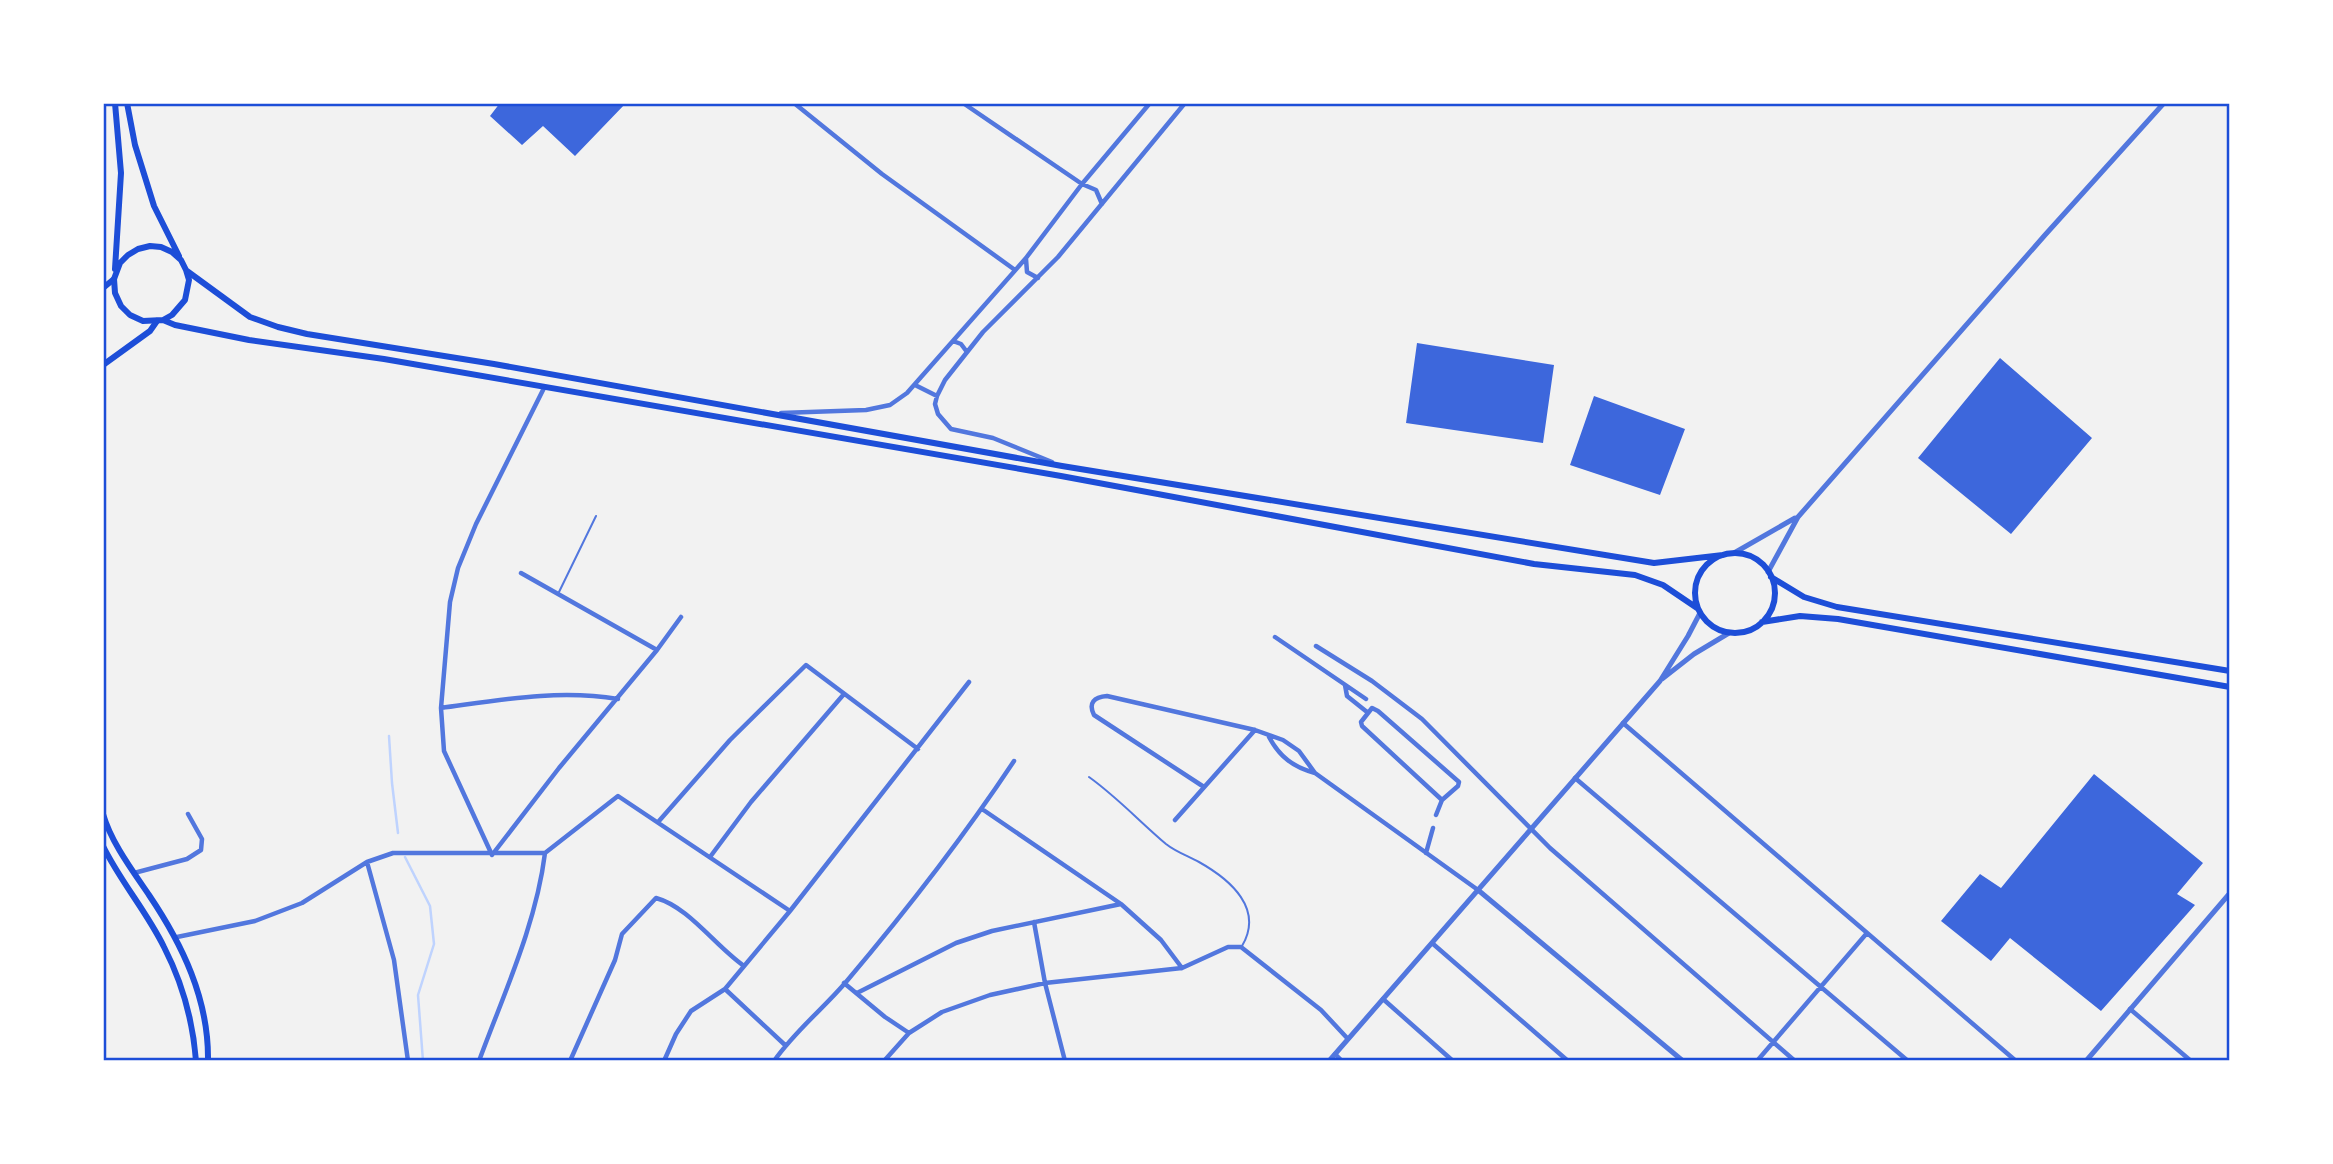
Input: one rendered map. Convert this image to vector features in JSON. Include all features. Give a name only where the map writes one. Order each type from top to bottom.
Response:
[{"type":"main road","points":[[115,103],[121,173],[115,293],[121,306],[131,315],[143,321],[160,320],[172,315],[185,300],[188,290],[186,270],[154,206],[135,145],[127,103]]},
{"type":"main road","points":[[103,288],[115,277],[120,264],[128,255],[138,249],[161,247],[181,260]]},
{"type":"main road","points":[[186,270],[250,317],[278,327],[1062,466],[1654,563],[1734,553],[1754,558],[1770,574],[1804,597],[1837,607],[2230,671]]},
{"type":"main road","points":[[103,365],[150,331],[160,320]]},
{"type":"main road","points":[[160,320],[249,340],[384,359],[1061,476],[1534,564],[1644,577],[1664,585],[1698,610],[1707,622],[1729,633],[1741,633],[1762,622],[1800,616],[1838,620],[2230,687]]},
{"type":"main road","points":[[1698,610],[1696,582],[1702,570],[1723,555]]},
{"type":"main road","points":[[1762,622],[1770,612],[1774,600],[1770,574]]},
{"type":"main road","points":[[103,814],[134,873],[177,937],[191,970],[204,1019],[208,1061]]},
{"type":"main road","points":[[103,846],[164,946],[177,975],[191,1023],[196,1061]]},
{"type":"street","points":[[794,103],[882,174],[1015,270]]},
{"type":"street","points":[[963,103],[1082,184],[1096,190],[1102,204]]},
{"type":"street","points":[[773,414],[866,410],[890,405],[915,385],[1026,258],[1082,184],[1150,103]]},
{"type":"street","points":[[1062,466],[993,438],[951,429],[938,415],[935,404],[937,396],[945,380],[992,321],[1038,278],[1185,103]]},
{"type":"street","points":[[1770,574],[1798,517],[2164,103]]},
{"type":"street","points":[[1026,258],[1027,272],[1038,278]]},
{"type":"street","points":[[952,341],[961,344],[967,353]]},
{"type":"street","points":[[915,385],[937,396]]},
{"type":"street","points":[[492,855],[444,751],[441,708],[450,601],[457,568],[476,524],[544,388]]},
{"type":"street","points":[[1734,553],[1798,517]]},
{"type":"street","points":[[521,573],[657,650]]},
{"type":"street","points":[[1329,1061],[1660,681],[1688,636],[1698,610]]},
{"type":"street","points":[[492,855],[681,617]]},
{"type":"street","points":[[1660,681],[1694,654],[1729,633]]},
{"type":"street","points":[[1275,637],[1366,699]]},
{"type":"street","points":[[1316,646],[1372,681],[1422,719],[1550,848],[1796,1061]]},
{"type":"street","points":[[659,821],[730,740],[806,665],[918,749]]},
{"type":"street","points":[[664,1061],[676,1034],[691,1011],[725,989],[790,911],[969,682]]},
{"type":"street","points":[[1345,685],[1347,696],[1367,712]]},
{"type":"street","points":[[441,708],[529,696],[587,694],[618,699]]},
{"type":"street","points":[[710,857],[751,802],[844,694]]},
{"type":"street","points":[[1204,788],[1094,715],[1092,702],[1098,696],[1107,696],[1255,730],[1283,740],[1299,751],[1314,773]]},
{"type":"street","points":[[1436,815],[1442,800],[1459,782],[1378,711],[1372,708],[1367,712],[1361,722],[1362,726],[1442,800]]},
{"type":"street","points":[[1623,723],[2016,1061]]},
{"type":"street","points":[[1175,820],[1255,730]]},
{"type":"street","points":[[1268,736],[1277,751],[1290,763],[1314,773],[1478,890],[1683,1061]]},
{"type":"street","points":[[774,1061],[785,1045],[844,983],[956,846],[1014,761]]},
{"type":"street","points":[[1575,778],[1908,1061]]},
{"type":"street","points":[[177,937],[255,921],[302,903],[367,862],[393,853],[545,853],[618,796],[790,911]]},
{"type":"street","points":[[982,809],[1121,904],[1161,940],[1182,968]]},
{"type":"street","points":[[134,873],[187,859],[201,850],[202,839],[188,814]]},
{"type":"street","points":[[1426,853],[1433,828]]},
{"type":"street","points":[[479,1061],[533,914],[545,853]]},
{"type":"street","points":[[367,862],[394,960],[408,1061]]},
{"type":"street","points":[[2086,1061],[2230,893]]},
{"type":"street","points":[[570,1061],[615,960],[622,934],[656,898],[676,906],[730,957],[744,966]]},
{"type":"street","points":[[857,993],[956,943],[992,931],[1121,904]]},
{"type":"street","points":[[1034,922],[1045,983],[1065,1061]]},
{"type":"street","points":[[1757,1061],[1867,933]]},
{"type":"street","points":[[1432,943],[1568,1061]]},
{"type":"street","points":[[884,1061],[909,1032],[942,1012],[990,995],[1045,983],[1182,968],[1228,947],[1241,947],[1321,1010],[1348,1039]]},
{"type":"street","points":[[844,983],[884,1017],[909,1032]]},
{"type":"street","points":[[725,989],[785,1045]]},
{"type":"street","points":[[1383,999],[1453,1061]]},
{"type":"street","points":[[2129,1008],[2191,1061]]},
{"type":"street","points":[[1335,1054],[1342,1061]]},
{"type":"lane","points":[[559,593],[596,516]]},
{"type":"lane","points":[[1089,777],[1113,794],[1168,845],[1217,874],[1243,900],[1251,923],[1249,934],[1241,947]]},
{"type":"building","points":[[500,103],[626,103],[575,156],[543,126],[522,145],[490,116]]},
{"type":"building","points":[[1417,343],[1554,365],[1543,443],[1406,423]]},
{"type":"building","points":[[2000,358],[2092,438],[2011,534],[1918,458]]},
{"type":"building","points":[[1594,396],[1685,429],[1660,495],[1570,465]]},
{"type":"building","points":[[2094,774],[2203,863],[2177,894],[2195,905],[2101,1011],[2010,938],[1991,961],[1941,921],[1980,874],[2001,888]]},
{"type":"waterway","points":[[389,736],[398,833]]},
{"type":"waterway","points":[[405,857],[430,906],[434,944],[418,995],[423,1061]]}]
